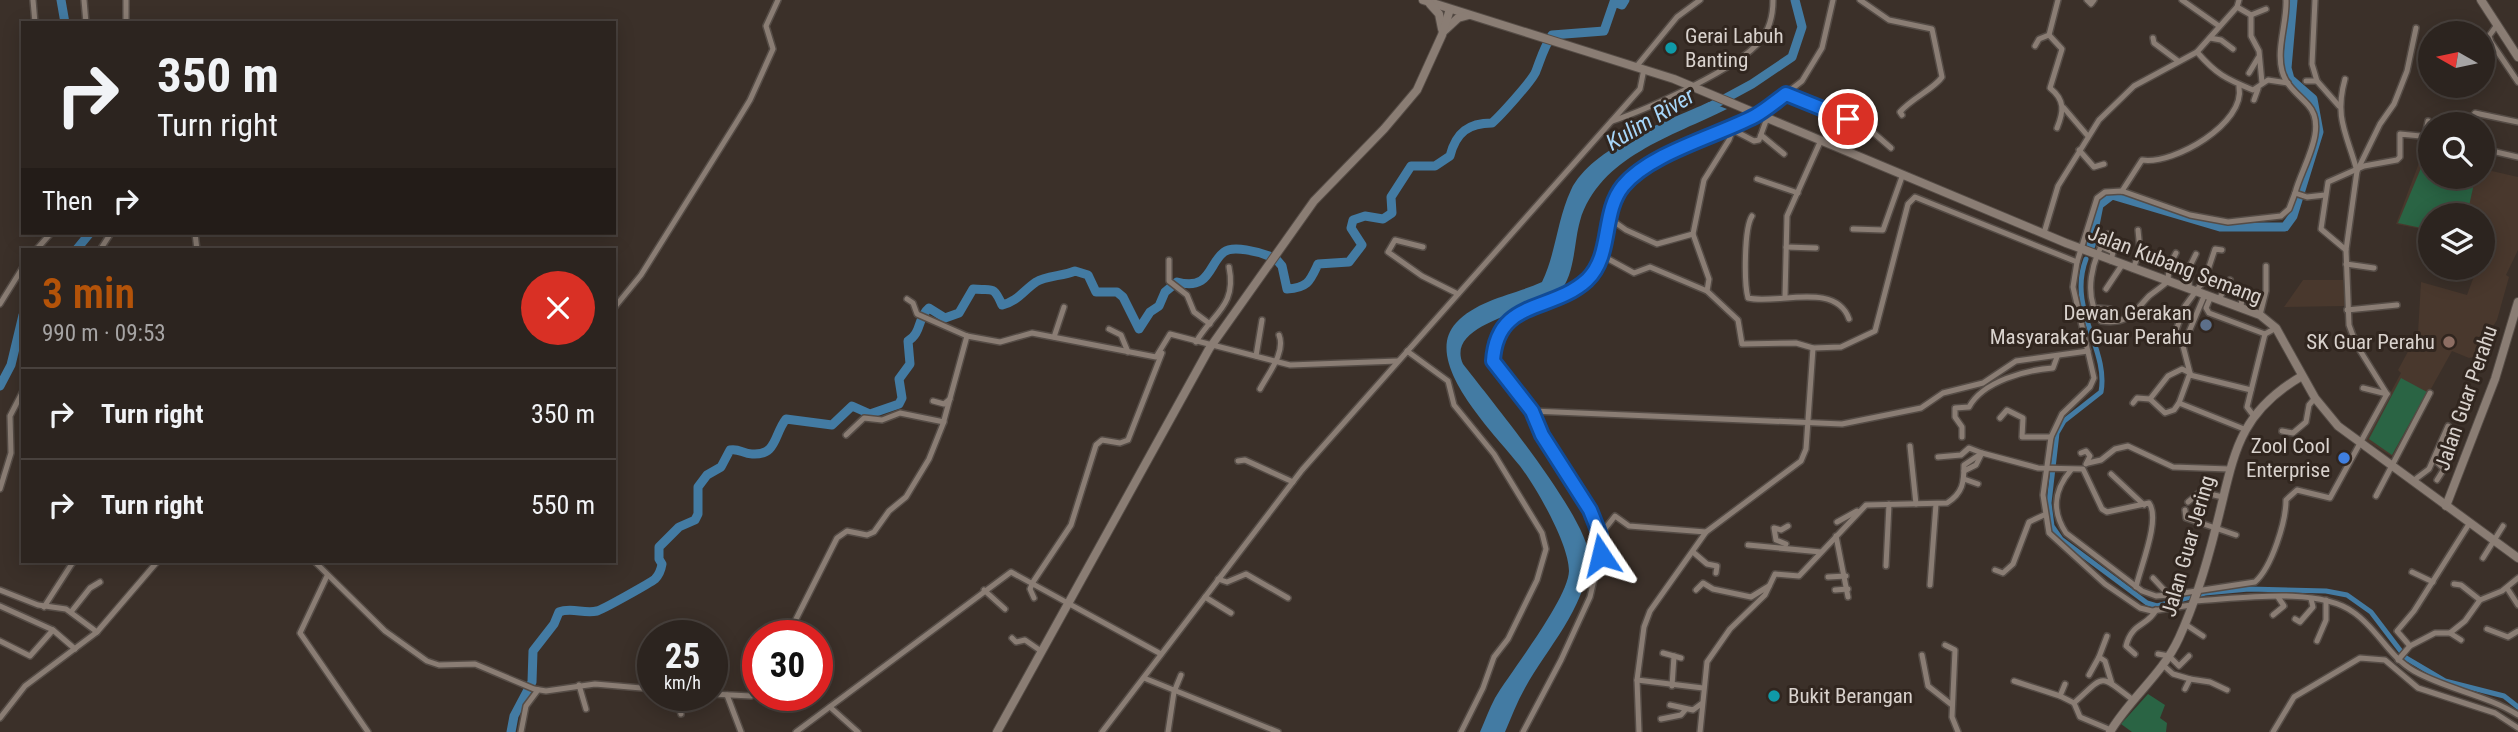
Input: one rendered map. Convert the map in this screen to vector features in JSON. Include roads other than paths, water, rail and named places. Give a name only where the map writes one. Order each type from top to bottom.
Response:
[{"type":"street","points":[[33,0],[35,21]]},
{"type":"street","points":[[84,0],[86,21]]},
{"type":"street","points":[[126,0],[126,21]]},
{"type":"street","points":[[616,306],[641,275],[750,100],[773,49],[766,26],[778,0]]},
{"type":"street","points":[[1424,0],[1439,14],[1442,35]]},
{"type":"street","name":"Jalan Kubang Semang","points":[[1424,0],[1695,88],[2082,249],[2097,250],[2111,261],[2260,315],[2276,328],[2315,398],[2338,426],[2469,524],[2517,554]]},
{"type":"street","points":[[1102,732],[1293,482],[1640,89],[1640,68],[1677,17],[1700,0]]},
{"type":"street","points":[[1609,122],[1695,88],[1761,40],[1769,27],[1773,0]]},
{"type":"street","points":[[1523,732],[1590,597],[1601,555],[1600,535],[1590,510],[1542,435],[1532,411],[1493,361],[1497,334],[1512,318],[1590,277],[1601,255],[1614,199],[1625,184],[1644,169],[1758,114],[1802,81],[1816,63],[1833,0]]},
{"type":"street","points":[[1860,0],[1889,20],[1932,29],[1942,77],[1909,102],[1900,112],[1902,115]]},
{"type":"street","points":[[2049,35],[2058,0]]},
{"type":"street","points":[[2087,0],[2091,4],[2094,0]]},
{"type":"street","points":[[2182,0],[2219,26]]},
{"type":"street","points":[[2044,233],[2058,186],[2087,135],[2108,109],[2134,86],[2197,52],[2238,7],[2239,0]]},
{"type":"street","points":[[2286,0],[2281,64],[2288,83],[2313,111],[2315,120],[2314,137],[2289,209],[2281,216],[2228,222],[2190,215],[2122,191],[2105,192],[2097,198],[2077,262],[2073,287],[2094,378],[2090,387],[2062,414],[2051,438],[2045,468],[2045,515],[2049,533],[2071,555],[2140,608],[2156,610],[2192,603],[2278,597],[2326,600],[2353,612],[2390,651],[2420,675],[2451,690],[2494,703],[2518,715]]},
{"type":"street","points":[[2315,0],[2310,55],[2317,81],[2339,106]]},
{"type":"street","points":[[2486,2],[2518,57]]},
{"type":"street","points":[[2238,7],[2251,15]]},
{"type":"street","points":[[996,732],[1211,346],[1314,201],[1384,129],[1417,90],[1442,35],[1450,9]]},
{"type":"street","points":[[2251,15],[2266,9]]},
{"type":"street","points":[[1442,35],[1458,18],[1469,15]]},
{"type":"street","points":[[2251,15],[2251,37],[2259,51],[2262,83],[2254,100]]},
{"type":"street","points":[[2497,25],[2489,36],[2491,42],[2518,82]]},
{"type":"street","points":[[2387,394],[2356,344],[2349,325],[2346,250],[2357,171],[2380,124],[2394,104],[2407,71],[2416,28]]},
{"type":"street","points":[[2035,46],[2039,39],[2049,35]]},
{"type":"street","points":[[2049,35],[2062,50],[2050,88],[2059,95],[2064,108],[2087,135]]},
{"type":"street","points":[[2153,38],[2154,43],[2178,61]]},
{"type":"street","points":[[2210,38],[2221,40],[2233,49]]},
{"type":"street","points":[[2249,73],[2259,51]]},
{"type":"street","points":[[2197,52],[2222,78],[2239,87],[2258,89]]},
{"type":"street","points":[[2345,79],[2339,106],[2340,119],[2357,171]]},
{"type":"street","points":[[2262,83],[2278,80],[2288,83]]},
{"type":"street","points":[[2306,81],[2317,81]]},
{"type":"street","points":[[2122,191],[2143,160],[2157,162],[2171,157],[2196,147],[2216,131],[2235,106],[2239,87]]},
{"type":"street","points":[[1786,94],[1868,128],[1891,148]]},
{"type":"street","points":[[2057,128],[2064,108]]},
{"type":"street","points":[[2495,117],[2518,122]]},
{"type":"street","points":[[1733,128],[1755,141],[1761,135],[1768,118]]},
{"type":"street","points":[[1707,291],[1709,279],[1693,234],[1704,180],[1733,128]]},
{"type":"street","points":[[2346,250],[2321,229],[2325,195],[2330,180],[2397,160],[2400,158],[2400,134],[2418,135]]},
{"type":"street","points":[[1761,135],[1784,154]]},
{"type":"street","points":[[1785,297],[1787,216],[1821,140]]},
{"type":"street","points":[[2079,150],[2094,167],[2104,164]]},
{"type":"street","points":[[2495,152],[2518,158]]},
{"type":"street","points":[[1853,229],[1884,230],[1903,174]]},
{"type":"street","points":[[1756,179],[1798,193]]},
{"type":"street","points":[[2296,193],[2307,198],[2325,195]]},
{"type":"street","points":[[1601,255],[1630,272],[1637,273],[1650,267],[1707,291],[1738,320],[1742,344],[1796,343],[1813,348],[1822,345],[1841,347],[1875,331],[1908,204],[1915,197],[2077,262]]},
{"type":"street","points":[[1752,216],[1748,222],[1746,244],[1748,298],[1823,298],[1840,305],[1849,318]]},
{"type":"street","points":[[1609,218],[1626,230],[1657,244],[1693,234]]},
{"type":"street","points":[[2133,269],[2140,250],[2138,230]]},
{"type":"street","points":[[2108,234],[2097,250],[2091,272],[2094,311],[2101,321],[2114,323],[2138,312],[2151,295],[2168,281],[2169,266],[2176,253]]},
{"type":"street","points":[[1423,247],[1395,240],[1388,252],[1422,276],[1458,294]]},
{"type":"street","points":[[1786,247],[1816,248]]},
{"type":"street","points":[[2222,250],[2215,249],[2205,279],[2207,312],[2265,334]]},
{"type":"street","points":[[2133,403],[2137,398],[2150,399],[2165,413],[2174,410],[2179,403],[2190,374],[2183,346],[2204,294],[2190,266],[2196,254]]},
{"type":"street","points":[[1169,260],[1171,283],[1187,295],[1195,312],[1210,324]]},
{"type":"street","points":[[2346,264],[2374,268]]},
{"type":"street","points":[[2106,289],[2122,265]]},
{"type":"street","points":[[2260,315],[2266,291],[2266,266]]},
{"type":"street","points":[[1196,342],[1230,294],[1232,282],[1229,267]]},
{"type":"street","points":[[0,304],[21,270]]},
{"type":"street","points":[[2172,341],[2185,306],[2230,280]]},
{"type":"street","points":[[2241,307],[2242,297]]},
{"type":"street","points":[[907,299],[917,314],[930,322],[967,336],[1000,342],[1025,333],[1156,357],[1170,334]]},
{"type":"street","name":"Jalan Guar Perahu","points":[[2446,506],[2495,379],[2518,302]]},
{"type":"street","points":[[2347,310],[2397,305]]},
{"type":"street","points":[[1054,337],[1064,307]]},
{"type":"street","points":[[2094,311],[2096,308],[2110,309]]},
{"type":"street","points":[[1256,356],[1263,328],[1262,320]]},
{"type":"street","points":[[2349,325],[2357,325]]},
{"type":"street","points":[[2247,407],[2265,334],[2276,328]]},
{"type":"street","points":[[1109,329],[1121,335],[1128,352]]},
{"type":"street","points":[[1170,334],[1276,362],[1317,365],[1398,361]]},
{"type":"street","points":[[1034,598],[1030,589],[1071,525],[1098,442],[1125,442],[1133,432],[1170,334]]},
{"type":"street","points":[[1260,389],[1276,362],[1282,342],[1279,335]]},
{"type":"street","points":[[796,620],[837,538],[847,531],[867,535],[874,532],[889,511],[906,498],[929,459],[944,422],[967,336]]},
{"type":"street","points":[[1639,732],[1637,680],[1644,627],[1650,611],[1706,532],[1801,461],[1806,449],[1813,348]]},
{"type":"street","points":[[1407,351],[1448,381],[1454,405],[1494,454],[1542,533],[1546,549],[1537,580],[1508,639],[1494,657],[1483,688],[1461,732]]},
{"type":"street","points":[[1532,411],[1842,424],[1917,410],[1943,393],[1983,383],[2016,361],[2088,351]]},
{"type":"street","points":[[1962,437],[1962,427],[1955,417],[1955,408],[1969,407],[1978,396],[2019,372],[2053,368],[2057,357]]},
{"type":"street","points":[[2150,399],[2168,376],[2182,369],[2190,374],[2251,390]]},
{"type":"street","name":"Jalan Guar Jering","points":[[2110,731],[2163,665],[2185,624],[2216,527],[2229,469],[2244,429],[2253,415],[2282,388],[2302,376]]},
{"type":"street","points":[[2362,388],[2387,394]]},
{"type":"street","points":[[2376,496],[2430,393]]},
{"type":"street","points":[[2071,470],[2057,490],[2059,521],[2066,533],[2149,595],[2170,595],[2256,582],[2263,573],[2284,523],[2286,500],[2297,490],[2330,498],[2387,394]]},
{"type":"street","points":[[0,489],[11,453],[10,416],[21,395]]},
{"type":"street","points":[[2282,431],[2293,433],[2306,422],[2309,405],[2315,398]]},
{"type":"street","points":[[933,401],[944,404],[950,399]]},
{"type":"street","points":[[2241,401],[2253,415]]},
{"type":"street","points":[[2179,403],[2244,429]]},
{"type":"street","points":[[2000,418],[2007,410],[2012,410],[2023,418],[2022,437],[2051,438]]},
{"type":"street","points":[[846,435],[864,418],[882,419],[900,413],[944,422]]},
{"type":"street","points":[[2413,481],[2422,476],[2435,460],[2448,426]]},
{"type":"street","points":[[1910,446],[1916,504]]},
{"type":"street","points":[[2088,463],[2101,460],[2115,449],[2128,446],[2174,467],[2229,469]]},
{"type":"street","points":[[1938,457],[1961,455],[1969,449],[2045,468],[2071,470],[2083,469],[2088,463],[2090,456],[2086,451],[2081,453]]},
{"type":"street","points":[[1837,522],[1871,504],[1936,505],[1956,497],[1964,482],[1964,471],[1970,459],[1982,453]]},
{"type":"street","points":[[1238,461],[1245,460],[1293,482]]},
{"type":"street","points":[[2435,460],[2444,469],[2437,480]]},
{"type":"street","points":[[2083,469],[2102,509],[2107,512],[2149,503],[2153,509],[2148,547],[2136,587]]},
{"type":"street","points":[[2111,474],[2144,505]]},
{"type":"street","points":[[2188,502],[2200,492],[2223,497]]},
{"type":"street","points":[[2432,495],[2442,496],[2452,492]]},
{"type":"street","points":[[1886,566],[1889,504]]},
{"type":"street","points":[[1930,585],[1936,505]]},
{"type":"street","points":[[2185,510],[2186,518]]},
{"type":"street","points":[[1700,732],[1707,662],[1716,647],[1744,614],[1756,607],[1778,572],[1799,576],[1860,511]]},
{"type":"street","points":[[1995,570],[2003,573],[2011,568],[2029,522],[2045,515]]},
{"type":"street","points":[[1600,535],[1615,516],[1629,526],[1706,532]]},
{"type":"street","points":[[2186,518],[2236,535]]},
{"type":"street","points":[[2180,524],[2186,518]]},
{"type":"street","points":[[2409,648],[2396,631],[2433,582],[2469,524]]},
{"type":"street","points":[[1788,526],[1781,530],[1774,528],[1773,535],[1791,549]]},
{"type":"street","points":[[2483,558],[2503,526]]},
{"type":"street","points":[[1836,536],[1848,597]]},
{"type":"street","points":[[1748,545],[1821,552]]},
{"type":"street","points":[[1693,552],[1707,564],[1717,566],[1716,573]]},
{"type":"street","points":[[44,607],[72,563]]},
{"type":"street","points":[[0,718],[25,686],[97,632],[156,563]]},
{"type":"street","points":[[319,563],[327,576],[385,631],[427,662],[439,665],[475,664],[536,690],[560,690],[579,685],[637,689]]},
{"type":"street","points":[[833,705],[1012,572],[1161,654]]},
{"type":"street","points":[[2412,572],[2433,582]]},
{"type":"street","points":[[1218,579],[1227,582],[1246,574],[1288,597]]},
{"type":"street","points":[[327,576],[300,633],[368,732]]},
{"type":"street","points":[[1828,577],[1846,576]]},
{"type":"street","points":[[2153,578],[2170,595]]},
{"type":"street","points":[[2450,633],[2465,621],[2480,600],[2507,588],[2518,578]]},
{"type":"street","points":[[71,612],[90,589],[100,582]]},
{"type":"street","points":[[1696,590],[1703,583],[1713,589],[1751,597],[1769,586]]},
{"type":"street","points":[[2454,584],[2461,585],[2480,600]]},
{"type":"street","points":[[2507,588],[2518,605]]},
{"type":"street","points":[[1835,590],[1848,589]]},
{"type":"street","points":[[0,590],[44,607],[60,607],[97,632]]},
{"type":"street","points":[[985,590],[1005,609]]},
{"type":"street","points":[[1205,597],[1231,613]]},
{"type":"street","points":[[2273,615],[2284,606],[2278,597]]},
{"type":"street","points":[[2295,619],[2300,622],[2304,620],[2313,607],[2311,599]]},
{"type":"street","points":[[2317,641],[2326,620],[2326,600]]},
{"type":"street","points":[[0,606],[53,630],[75,649]]},
{"type":"street","points":[[2135,654],[2126,646],[2127,641],[2135,627],[2150,620],[2156,610]]},
{"type":"street","points":[[2185,624],[2203,636]]},
{"type":"street","points":[[2487,629],[2508,637],[2518,631]]},
{"type":"street","points":[[0,641],[33,655],[53,630]]},
{"type":"street","points":[[2399,659],[2409,648],[2435,633],[2450,633],[2461,640]]},
{"type":"street","points":[[2090,676],[2091,666],[2099,657],[2107,636]]},
{"type":"street","points":[[1012,638],[1016,642],[1025,640],[1041,651]]},
{"type":"street","points":[[1945,645],[1955,650],[1952,717],[1958,732]]},
{"type":"street","points":[[2381,660],[2390,651]]},
{"type":"street","points":[[1663,653],[1681,658]]},
{"type":"street","points":[[2158,654],[2169,656],[2179,666],[2182,659],[2186,661],[2189,656]]},
{"type":"street","points":[[1922,655],[1928,686],[1952,705]]},
{"type":"street","points":[[1672,686],[1674,656]]},
{"type":"street","points":[[2099,657],[2105,661],[2112,684]]},
{"type":"street","points":[[2273,732],[2294,697],[2360,658],[2391,664],[2415,687],[2499,715],[2518,728]]},
{"type":"street","points":[[2163,665],[2173,674],[2210,682],[2227,691]]},
{"type":"street","points":[[1168,732],[1174,692],[1181,675]]},
{"type":"street","points":[[2420,675],[2422,688]]},
{"type":"street","points":[[1144,678],[1278,732]]},
{"type":"street","points":[[2185,689],[2190,679]]},
{"type":"street","points":[[1637,680],[1703,688]]},
{"type":"street","points":[[2074,702],[2093,682],[2099,680],[2112,684],[2133,700]]},
{"type":"street","points":[[2014,681],[2074,702],[2080,717],[2110,731]]},
{"type":"street","points":[[2060,696],[2065,684]]},
{"type":"street","points":[[579,685],[586,709]]},
{"type":"street","points":[[522,732],[526,706],[536,690]]},
{"type":"street","points":[[728,698],[741,732]]},
{"type":"street","points":[[1670,705],[1693,710],[1701,704]]},
{"type":"street","points":[[833,709],[858,732]]},
{"type":"street","points":[[1661,719],[1681,715],[1686,709]]},
{"type":"street","points":[[796,732],[825,711]]},
{"type":"water","points":[[1709,102],[1727,109],[1640,151],[1603,180],[1580,221],[1571,268],[1559,292],[1479,328],[1467,338],[1461,350],[1463,364],[1558,491],[1586,542],[1589,560],[1586,578],[1573,611],[1525,688],[1505,732],[1480,732],[1495,698],[1550,616],[1569,571],[1558,531],[1534,487],[1465,398],[1447,357],[1447,339],[1456,323],[1475,308],[1542,282],[1571,190],[1581,175],[1596,161],[1632,137]]},
{"type":"waterway","points":[[61,0],[65,21]]},
{"type":"waterway","points":[[1276,259],[1282,266],[1287,289],[1304,285],[1318,264],[1349,262],[1362,245],[1351,228],[1353,220],[1365,216],[1383,219],[1392,213],[1391,197],[1411,166],[1435,166],[1450,156],[1460,135],[1470,127],[1492,123],[1534,76],[1552,35],[1604,31],[1614,2],[1622,5],[1625,0]]},
{"type":"waterway","name":"Kulim River","points":[[1704,110],[1752,84],[1792,57],[1802,27],[1795,0]]},
{"type":"waterway","points":[[2091,245],[2099,205],[2112,195],[2220,227],[2285,227],[2293,216],[2319,132],[2313,99],[2290,79],[2287,68],[2293,0]]},
{"type":"waterway","points":[[78,248],[88,235]]},
{"type":"waterway","points":[[511,732],[514,716],[532,682],[533,651],[554,624],[559,612],[597,611],[655,579],[662,564],[659,547],[679,527],[695,520],[698,514],[698,487],[707,475],[721,467],[730,450],[752,454],[766,451],[771,448],[786,419],[832,425],[852,406],[870,414],[899,404],[902,398],[899,379],[910,364],[908,341],[916,334],[929,308],[945,318],[959,313],[973,289],[994,291],[1002,305],[1016,299],[1040,280],[1075,271],[1088,275],[1096,292],[1117,292],[1123,297],[1139,329],[1150,312],[1159,306],[1165,292],[1177,282],[1188,284],[1203,280],[1224,252],[1240,249],[1269,256]]},
{"type":"waterway","points":[[2086,259],[2081,295],[2099,360],[2101,392],[2064,421],[2057,433],[2049,503],[2052,526],[2061,539],[2147,603],[2157,606],[2205,593],[2249,589],[2326,591],[2347,595],[2371,612],[2406,658],[2445,681],[2504,696],[2518,707]]},
{"type":"waterway","points":[[0,386],[11,365],[21,323]]},
{"type":"place","name":"Gerai Labuh Banting","points":[[1671,48]]},
{"type":"place","name":"Dewan Gerakan Masyarakat Guar Perahu","points":[[2206,325]]},
{"type":"place","name":"SK Guar Perahu","points":[[2449,342]]},
{"type":"place","name":"Zool Cool Enterprise","points":[[2344,458]]},
{"type":"place","name":"Bukit Berangan","points":[[1774,696]]}]
